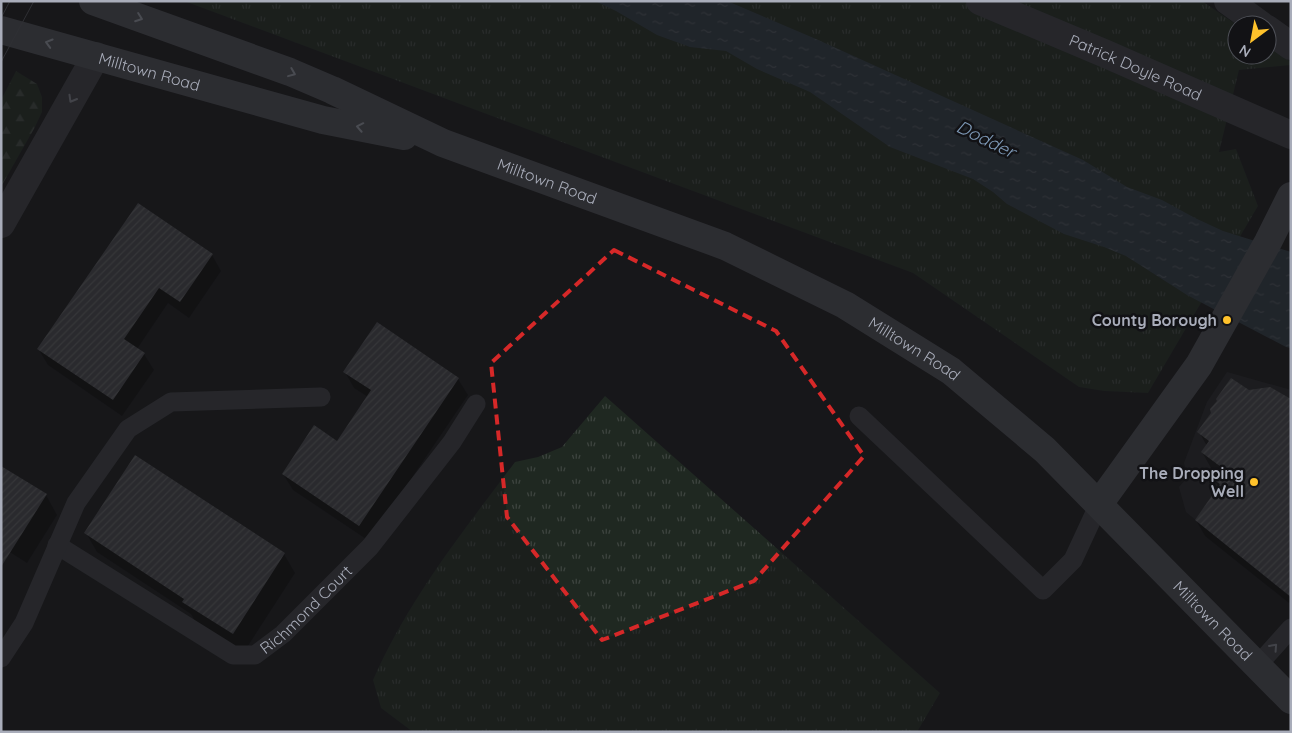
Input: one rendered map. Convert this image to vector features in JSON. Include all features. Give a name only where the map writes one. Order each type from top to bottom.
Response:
[{"type":"main road","name":"Milltown Road","points":[[93,1],[290,72],[443,143],[725,246],[845,305],[951,371],[1045,450],[1291,700]]},
{"type":"main road","name":"Milltown Road","points":[[1,30],[323,120],[443,143]]},
{"type":"main road","points":[[1099,504],[1199,365],[1268,242],[1291,196]]},
{"type":"street","name":"Patrick Doyle Road","points":[[980,1],[1291,135]]},
{"type":"street","points":[[1228,1],[1247,15]]},
{"type":"street","points":[[1277,36],[1291,46]]},
{"type":"street","points":[[1,224],[96,56]]},
{"type":"lane","points":[[1,658],[24,623],[76,503],[128,429],[171,402],[321,397]]},
{"type":"lane","name":"Richmond Court","points":[[57,545],[233,654],[256,655],[283,634],[370,547],[452,442],[476,404]]},
{"type":"lane","points":[[859,416],[1043,590],[1073,560],[1099,504]]},
{"type":"lane","points":[[1257,666],[1291,628]]},
{"type":"highlighted area","points":[[614,250],[776,331],[864,456],[754,581],[602,640],[507,517],[491,363]]},
{"type":"shaded area","name":"The Dropping Well","points":[[1227,372],[1291,390],[1291,598],[1186,512],[1179,487],[1188,477],[1184,463],[1207,402]]},
{"type":"green space","points":[[184,1],[1202,1],[1227,18],[1227,65],[1277,65],[1277,52],[1291,62],[1291,65],[1239,70],[1219,152],[1236,149],[1258,206],[1148,393],[1104,391],[1079,387],[913,273]]},
{"type":"green space","points":[[16,71],[37,84],[42,97],[42,112],[1,187],[1,100]]},
{"type":"green space","points":[[605,396],[940,693],[917,732],[413,732],[381,708],[373,680],[403,622],[456,540],[515,462],[538,457],[562,447]]},
{"type":"water","name":"Dodder","points":[[595,1],[727,1],[816,39],[1083,160],[1127,187],[1162,200],[1223,231],[1291,252],[1291,348],[1187,295],[1126,256],[1064,234],[1007,204],[973,179],[890,147],[810,92],[757,69],[726,51],[690,47],[657,35]]},
{"type":"building","points":[[138,203],[213,254],[180,302],[159,288],[124,339],[145,353],[113,400],[37,349]]},
{"type":"building","points":[[377,322],[459,378],[359,526],[282,474],[314,425],[337,441],[371,390],[343,372]]},
{"type":"building","name":"The Dropping Well","points":[[1231,378],[1249,390],[1270,387],[1291,399],[1291,597],[1195,520],[1220,484],[1212,479],[1221,467],[1201,452],[1209,441],[1197,432],[1211,413],[1210,409]]},
{"type":"building","points":[[135,455],[285,553],[233,634],[182,602],[184,599],[84,533]]},
{"type":"building","points":[[1,466],[47,494],[1,567]]},
{"type":"tram line","points":[[1,18],[10,1]]},
{"type":"tram line","points":[[1,62],[34,1]]},
{"type":"place","name":"County Borough","points":[[1227,320]]},
{"type":"place","name":"The Dropping Well","points":[[1254,482]]}]
